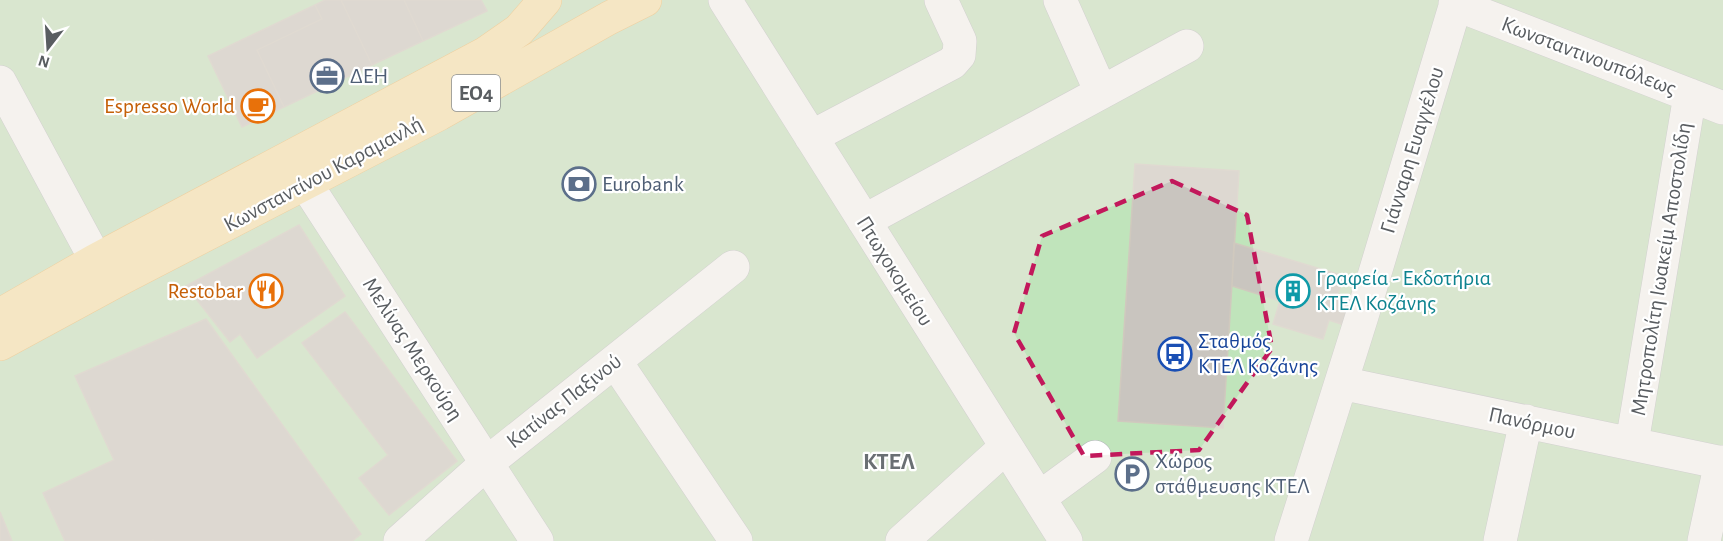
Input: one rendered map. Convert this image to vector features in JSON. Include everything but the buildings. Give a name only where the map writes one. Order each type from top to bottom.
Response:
[{"type":"main road","name":"Κωνσταντίνου Καραμανλή","points":[[0,344],[118,280],[439,114],[591,27],[645,0]]},
{"type":"main road","name":"Κωνσταντίνου Καραμανλή","points":[[0,315],[96,260],[486,53],[519,30],[537,6]]},
{"type":"street","name":"Πτωχοκομείου","points":[[725,0],[1066,541]]},
{"type":"street","points":[[811,137],[952,63],[959,55],[960,40],[942,0]]},
{"type":"street","points":[[1060,0],[1101,92]]},
{"type":"street","name":"Κωνσταντινουπόλεως","points":[[1456,2],[1723,108]]},
{"type":"street","name":"Γιάνναρη Ευαγγέλου","points":[[1291,541],[1456,2]]},
{"type":"street","points":[[864,221],[1187,46]]},
{"type":"street","points":[[0,82],[96,260]]},
{"type":"street","name":"Μητροπολίτη Ιωακείμ Αποστολίδη","points":[[1632,443],[1690,95]]},
{"type":"street","name":"Μελίνας Μερκούρη","points":[[298,152],[306,184],[537,541]]},
{"type":"street","name":"Κατίνας Παξινού","points":[[400,541],[487,463],[733,267]]},
{"type":"street","points":[[615,361],[736,541]]},
{"type":"street","name":"Πανόρμου","points":[[1341,383],[1722,463]]},
{"type":"street","points":[[1500,541],[1526,421]]},
{"type":"street","points":[[902,541],[1006,447]]},
{"type":"street","points":[[1039,498],[1095,457]]},
{"type":"street","points":[[1704,541],[1722,463]]},
{"type":"highlighted area","points":[[1172,181],[1247,215],[1272,348],[1199,450],[1084,456],[1014,333],[1042,236]]},
{"type":"green space","points":[[0,0],[1723,0],[1723,541],[0,541]]},
{"type":"place","name":"ΔΕΗ","points":[[327,76]]},
{"type":"place","name":"Espresso World","points":[[258,106]]},
{"type":"place","name":"Eurobank","points":[[579,184]]},
{"type":"place","name":"Restobar","points":[[266,291]]},
{"type":"place","name":"Γραφεία - Εκδοτήρια ΚΤΕΛ Κοζάνης","points":[[1293,291]]},
{"type":"place","name":"Σταθμός ΚΤΕΛ Κοζάνης","points":[[1175,354]]},
{"type":"place","name":"Χώρος στάθμευσης ΚΤΕΛ","points":[[1132,474]]},
{"type":"district","name":"ΚΤΕΛ","points":[[889,462]]}]
